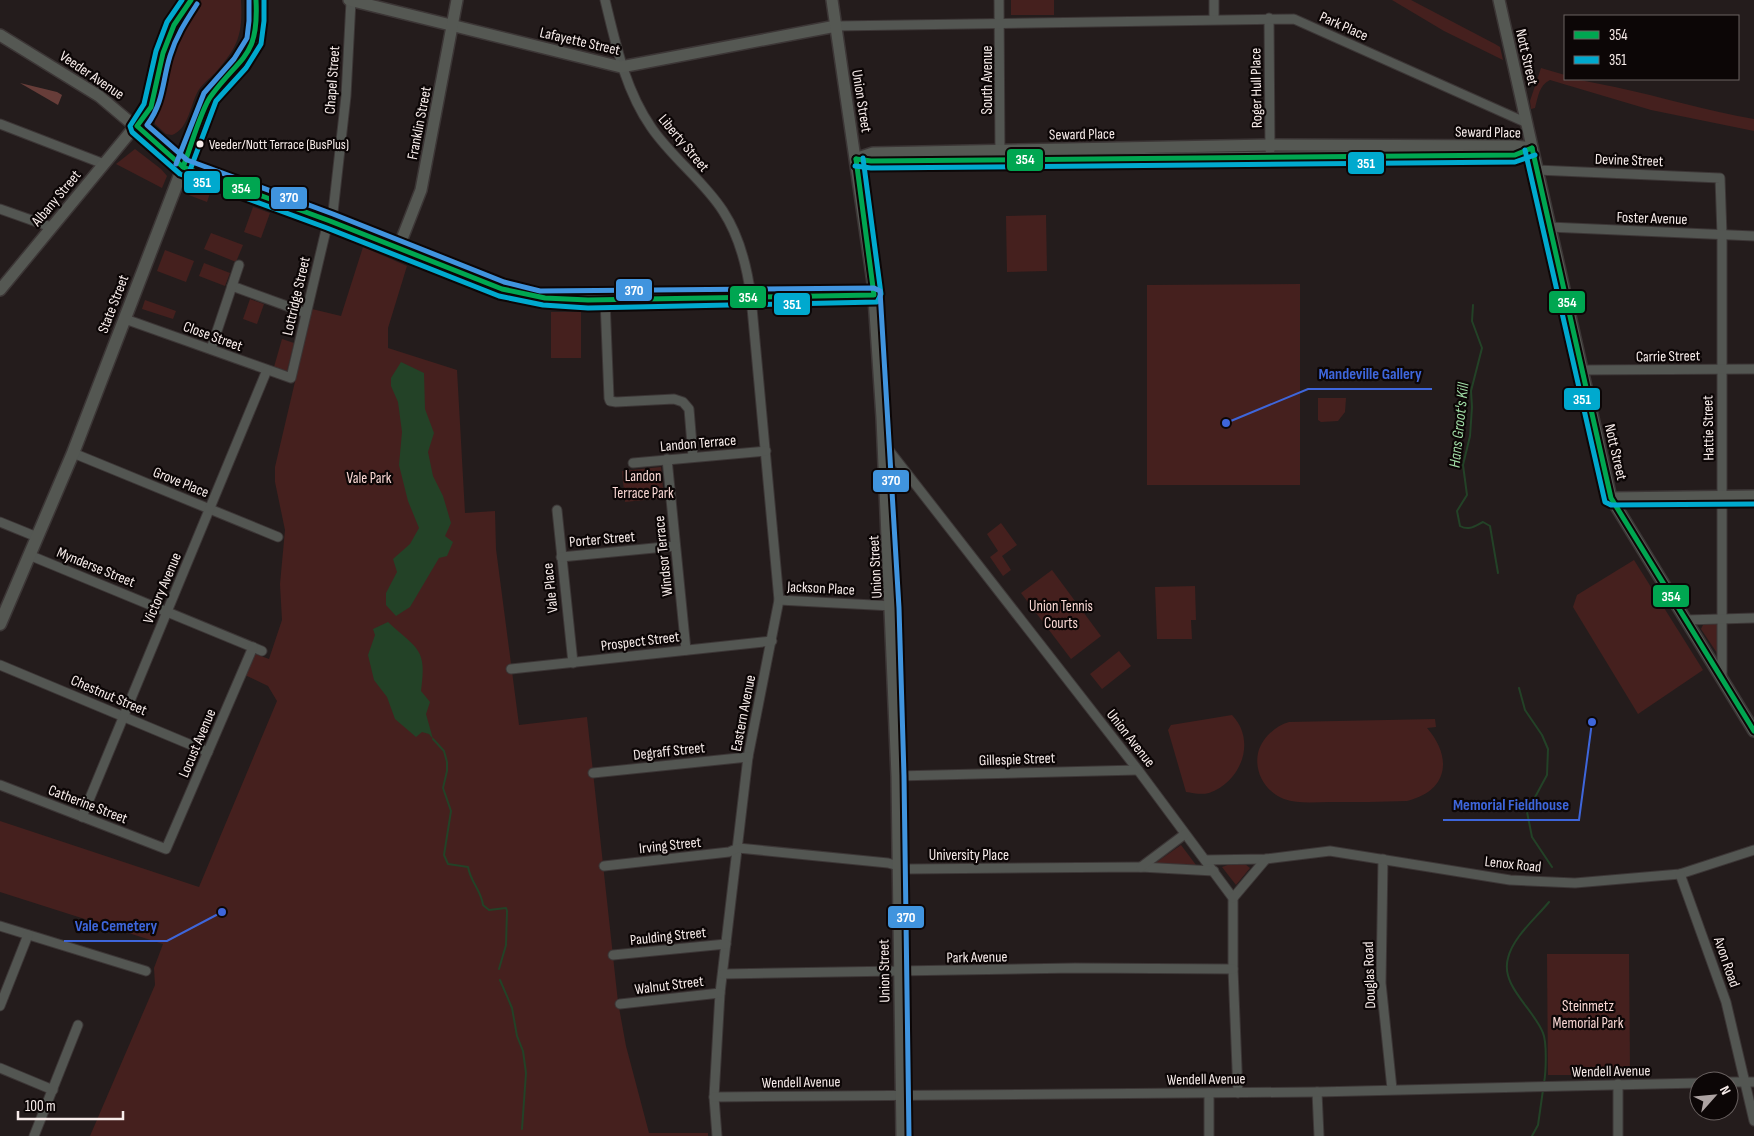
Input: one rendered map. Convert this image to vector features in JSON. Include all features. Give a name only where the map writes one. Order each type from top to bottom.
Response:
[{"type":"main road","name":"State Street","points":[[0,624],[73,453],[210,96],[240,64],[254,41],[257,21],[256,0]]},
{"type":"street","points":[[137,126],[151,108],[163,53],[174,25],[191,0]]},
{"type":"street","name":"Lafayette Street","points":[[350,0],[621,67],[836,26]]},
{"type":"street","name":"Chapel Street","points":[[330,221],[339,170],[350,0]]},
{"type":"street","name":"Franklin Street","points":[[398,249],[421,190],[457,0]]},
{"type":"street","name":"Liberty Street","points":[[605,0],[621,67],[638,105],[651,127],[671,154],[723,211],[742,248],[751,296]]},
{"type":"street","name":"Union Street","points":[[832,0],[874,294],[884,444],[892,606],[897,776],[898,972],[902,1136]]},
{"type":"street","name":"South Avenue","points":[[999,0],[1000,155]]},
{"type":"street","points":[[1214,0],[1214,19]]},
{"type":"street","name":"Nott Street","points":[[1499,0],[1611,498],[1754,730]]},
{"type":"street","name":"Roger Hull Place","points":[[1269,18],[1270,157]]},
{"type":"street","name":"Park Place","points":[[836,26],[1294,19],[1527,123]]},
{"type":"street","name":"Veeder Avenue","points":[[0,35],[99,96],[137,126],[183,167]]},
{"type":"street","points":[[0,124],[104,164]]},
{"type":"street","name":"Albany Street","points":[[1,288],[137,126]]},
{"type":"street","name":"Seward Place","points":[[856,159],[871,161],[1270,145],[1516,146],[1532,148]]},
{"type":"street","name":"Seward Place","points":[[1000,155],[1270,157],[1515,155],[1532,148]]},
{"type":"street","points":[[183,167],[525,296],[551,300],[605,300],[874,294]]},
{"type":"street","name":"Devine Street","points":[[1537,170],[1720,178]]},
{"type":"street","name":"Hattie Street","points":[[1720,178],[1722,235],[1722,678]]},
{"type":"street","points":[[0,209],[51,228]]},
{"type":"street","name":"Lottridge Street","points":[[291,378],[330,221]]},
{"type":"street","name":"Foster Avenue","points":[[1549,227],[1754,236]]},
{"type":"street","points":[[210,350],[239,265]]},
{"type":"street","points":[[232,286],[306,313]]},
{"type":"street","name":"Eastern Avenue","points":[[717,1136],[714,1097],[720,993],[748,757],[779,600],[751,296]]},
{"type":"street","points":[[605,300],[610,401],[674,399],[683,402],[689,410],[693,457]]},
{"type":"street","name":"Close Street","points":[[125,319],[291,378]]},
{"type":"street","name":"Carrie Street","points":[[1581,370],[1754,369]]},
{"type":"street","name":"Victory Avenue","points":[[82,817],[267,370]]},
{"type":"street","name":"Union Avenue","points":[[884,444],[1138,770],[1233,898]]},
{"type":"street","name":"Landon Terrace","points":[[633,463],[766,451]]},
{"type":"street","name":"Grove Place","points":[[73,453],[278,537]]},
{"type":"street","name":"Windsor Terrace","points":[[667,459],[686,650]]},
{"type":"street","points":[[1611,498],[1754,496]]},
{"type":"street","name":"Vale Place","points":[[557,510],[573,663]]},
{"type":"street","points":[[0,522],[37,538]]},
{"type":"street","name":"Porter Street","points":[[561,557],[675,546]]},
{"type":"street","name":"Mynderse Street","points":[[29,555],[262,651]]},
{"type":"street","name":"Jackson Place","points":[[779,600],[892,606]]},
{"type":"street","points":[[1686,620],[1754,618]]},
{"type":"street","name":"Prospect Street","points":[[511,669],[772,641]]},
{"type":"street","name":"Locust Avenue","points":[[166,849],[253,647]]},
{"type":"street","name":"Chestnut Street","points":[[0,665],[208,752]]},
{"type":"street","name":"Degraff Street","points":[[593,773],[748,757]]},
{"type":"street","name":"Gillespie Street","points":[[897,776],[1138,770]]},
{"type":"street","name":"Catherine Street","points":[[0,785],[166,849]]},
{"type":"street","points":[[1142,867],[1185,834]]},
{"type":"street","name":"Irving Street","points":[[604,866],[729,852],[738,848]]},
{"type":"street","name":"University Place","points":[[738,848],[888,863],[909,869],[1142,867],[1214,871]]},
{"type":"street","name":"Lenox Road","points":[[1206,860],[1266,858],[1330,851],[1510,880],[1575,884],[1680,874],[1754,850]]},
{"type":"street","points":[[1238,1093],[1233,968],[1233,898],[1266,858]]},
{"type":"street","name":"Douglas Road","points":[[1383,859],[1381,983],[1392,1089]]},
{"type":"street","name":"Avon Road","points":[[1680,874],[1726,1002],[1750,1082],[1754,1120]]},
{"type":"street","points":[[0,926],[146,971]]},
{"type":"street","points":[[0,1006],[28,935]]},
{"type":"street","name":"Paulding Street","points":[[613,955],[726,944]]},
{"type":"street","name":"Park Avenue","points":[[723,974],[1075,968],[1233,968]]},
{"type":"street","name":"Walnut Street","points":[[620,1004],[720,993]]},
{"type":"street","points":[[34,1136],[78,1025]]},
{"type":"street","points":[[0,1068],[53,1090]]},
{"type":"street","name":"Wendell Avenue","points":[[714,1097],[1209,1094],[1689,1083]]},
{"type":"street","points":[[1618,1084],[1618,1136]]},
{"type":"street","points":[[1317,1092],[1319,1136]]},
{"type":"street","points":[[1209,1094],[1209,1136]]},
{"type":"green space","points":[[201,0],[241,0],[240,32],[229,56],[198,90],[182,128],[172,135],[166,134],[155,124],[155,119],[170,57],[181,29]]},
{"type":"green space","points":[[1011,0],[1054,0],[1054,15],[1011,15]]},
{"type":"green space","points":[[1392,0],[1411,0],[1495,44],[1500,47],[1503,60],[1444,31]]},
{"type":"green space","points":[[1541,68],[1564,75],[1564,80],[1584,81],[1615,87],[1754,119],[1754,131],[1651,110],[1550,80],[1541,88],[1535,108],[1531,109],[1530,101]]},
{"type":"green space","points":[[135,149],[167,176],[162,188],[116,164]]},
{"type":"green space","points":[[190,182],[211,190],[207,202],[186,194]]},
{"type":"green space","points":[[253,207],[270,213],[261,238],[244,232]]},
{"type":"green space","points":[[1046,215],[1047,271],[1007,272],[1006,216]]},
{"type":"green space","points":[[211,233],[243,245],[236,262],[204,249]]},
{"type":"green space","name":"Vale Park","points":[[363,247],[407,266],[388,328],[388,348],[457,370],[465,513],[495,511],[496,549],[519,725],[587,717],[618,1002],[626,1046],[649,1133],[708,1133],[708,1136],[90,1136],[155,985],[154,968],[163,944],[0,892],[0,821],[199,887],[277,701],[268,686],[245,675],[253,653],[269,659],[282,620],[280,584],[285,530],[275,482],[275,467],[312,309],[341,316]]},
{"type":"green space","points":[[165,250],[194,261],[186,282],[157,271]]},
{"type":"green space","points":[[204,263],[230,273],[225,286],[199,276]]},
{"type":"green space","points":[[1300,284],[1300,485],[1147,485],[1147,285]]},
{"type":"green space","points":[[250,299],[264,304],[257,324],[243,319]]},
{"type":"green space","points":[[145,300],[176,311],[173,319],[142,309]]},
{"type":"green space","points":[[551,312],[581,312],[581,358],[551,358]]},
{"type":"green space","points":[[282,339],[294,343],[287,371],[274,367]]},
{"type":"green space","points":[[1318,398],[1346,398],[1345,412],[1338,421],[1321,422],[1318,420]]},
{"type":"green space","name":"Landon Terrace Park","points":[[661,467],[664,498],[625,502],[622,471]]},
{"type":"green space","points":[[1001,523],[1017,545],[1002,556],[1011,570],[1003,576],[990,557],[998,551],[987,534]]},
{"type":"green space","points":[[1634,560],[1703,670],[1638,714],[1573,607],[1577,595]]},
{"type":"green space","name":"Union Tennis Courts","points":[[1052,570],[1101,636],[1071,659],[1021,593]]},
{"type":"green space","points":[[1195,586],[1196,620],[1191,620],[1192,639],[1157,639],[1155,587]]},
{"type":"green space","points":[[1704,623],[1718,623],[1717,653],[1701,629]]},
{"type":"green space","points":[[1119,651],[1131,666],[1102,689],[1090,674]]},
{"type":"green space","points":[[1232,715],[1240,725],[1244,748],[1242,760],[1237,770],[1230,780],[1220,788],[1209,793],[1186,792],[1168,730],[1171,725]]},
{"type":"green space","points":[[1435,719],[1436,727],[1427,728],[1441,751],[1442,772],[1431,790],[1407,801],[1295,802],[1284,799],[1272,792],[1263,781],[1258,768],[1258,753],[1263,742],[1274,730],[1289,722]]},
{"type":"green space","points":[[1181,845],[1196,865],[1154,864]]},
{"type":"green space","points":[[1233,863],[1245,864],[1250,868],[1236,885],[1222,867]]},
{"type":"green space","name":"Steinmetz Memorial Park","points":[[1547,954],[1629,954],[1630,1075],[1548,1075]]},
{"type":"shaded area","points":[[20,83],[57,92],[62,95],[58,105]]},
{"type":"shaded area","points":[[401,362],[424,373],[425,409],[434,433],[428,452],[433,476],[443,496],[451,523],[445,536],[453,542],[447,556],[439,558],[410,607],[396,616],[386,605],[386,593],[397,572],[393,559],[410,544],[419,528],[408,501],[399,465],[402,432],[398,402],[391,386],[391,378]]},
{"type":"shaded area","points":[[388,622],[413,645],[421,658],[423,677],[421,691],[430,702],[426,714],[433,739],[429,734],[422,732],[416,737],[395,719],[387,697],[374,680],[368,655],[375,635],[373,629]]},
{"type":"waterway","name":"Hans Groot's Kill","points":[[1473,305],[1472,321],[1482,348],[1471,391],[1470,436],[1463,465],[1467,495],[1457,511],[1460,526],[1469,528],[1483,522],[1490,526],[1498,573]]},
{"type":"waterway","name":"Hans Groot's Kill","points":[[1519,688],[1525,710],[1542,735],[1548,749],[1547,775],[1527,812],[1532,837],[1552,867]]},
{"type":"waterway","points":[[433,739],[444,751],[447,762],[443,788],[451,811],[444,855],[448,864],[468,867],[483,905],[489,910],[506,908],[507,911],[506,945],[499,969]]},
{"type":"waterway","name":"Hans Groot's Kill","points":[[1544,1083],[1546,1057],[1543,1033],[1539,1024],[1513,988],[1507,968],[1508,958],[1515,943],[1549,902]]},
{"type":"waterway","points":[[500,980],[512,1008],[517,1036],[523,1051],[526,1073],[522,1129]]},
{"type":"waterway","name":"Hans Groot's Kill","points":[[1532,1136],[1538,1125],[1543,1090]]},
{"type":"transit line","name":"351","points":[[182,0],[167,22],[156,51],[144,104],[130,126],[132,132],[180,174],[327,228],[499,296],[543,305],[588,308],[877,302],[881,294],[863,158]]},
{"type":"transit line","name":"354","points":[[191,0],[174,25],[163,53],[151,107],[137,126],[183,167],[330,221],[502,289],[545,298],[588,300],[874,295],[856,159]]},
{"type":"transit line","name":"370","points":[[176,164],[204,93],[234,59],[247,38],[249,0]]},
{"type":"transit line","name":"354","points":[[183,167],[207,102],[246,54],[251,45],[256,19],[256,0]]},
{"type":"transit line","name":"351","points":[[190,170],[216,101],[246,68],[261,44],[264,0]]},
{"type":"transit line","name":"370","points":[[197,4],[175,42],[167,65],[160,100],[147,125],[187,160],[333,214],[504,282],[540,291],[874,288],[880,291],[899,608],[904,776],[909,1136]]},
{"type":"transit line","name":"354","points":[[1532,148],[1611,498],[1754,731]]},
{"type":"transit line","name":"354","points":[[856,159],[871,161],[1515,155],[1532,148]]},
{"type":"transit line","name":"351","points":[[1525,150],[1605,502],[1611,505],[1754,504]]},
{"type":"transit line","name":"351","points":[[855,166],[871,168],[1515,162],[1535,155]]},
{"type":"place","name":"Veeder/Nott Terrace (BusPlus)","points":[[200,144]]},
{"type":"place","name":"Mandeville Gallery","points":[[1226,423]]},
{"type":"place","name":"Memorial Fieldhouse","points":[[1592,722]]},
{"type":"place","name":"Vale Cemetery","points":[[222,912]]}]
